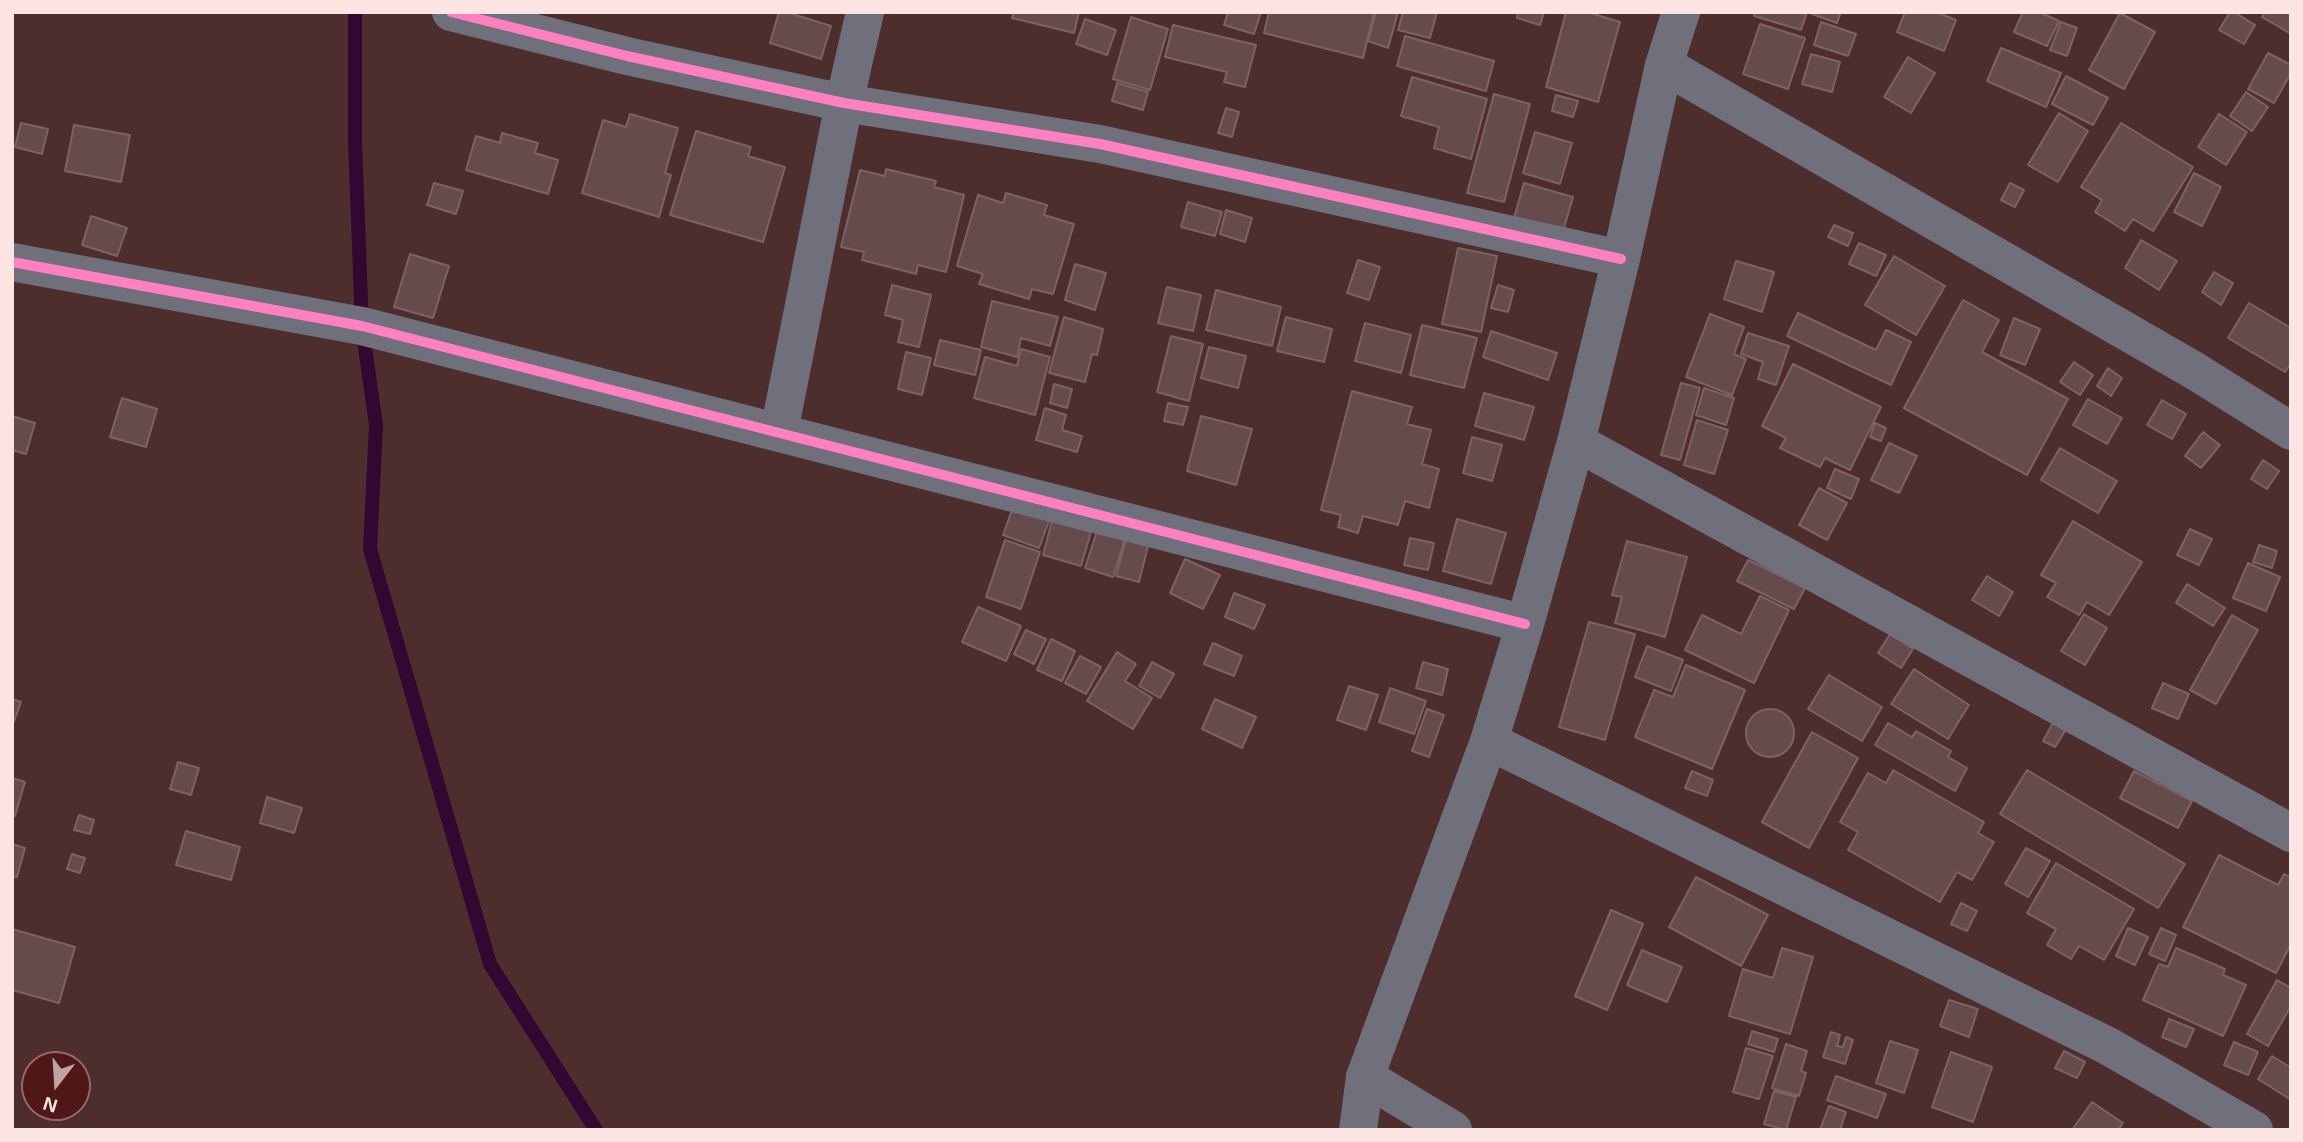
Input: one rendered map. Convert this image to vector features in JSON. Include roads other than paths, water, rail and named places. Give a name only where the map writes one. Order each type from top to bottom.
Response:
[{"type":"street","points":[[451,12],[627,56],[844,103],[1100,144],[1621,259]]},
{"type":"street","points":[[779,432],[844,103],[866,12]]},
{"type":"street","points":[[1358,1130],[1365,1077],[1489,741],[1525,624],[1576,442],[1621,259],[1664,65],[1681,12]]},
{"type":"street","points":[[1664,65],[2195,371],[2291,431]]},
{"type":"street","points":[[12,262],[362,326],[1525,624]]},
{"type":"street","points":[[1576,442],[2291,833]]},
{"type":"street","points":[[1489,741],[2108,1046],[2254,1130]]},
{"type":"street","points":[[1365,1077],[1453,1130]]},
{"type":"waterway","points":[[355,12],[355,142],[362,326],[376,425],[370,549],[490,964],[596,1130]]}]
